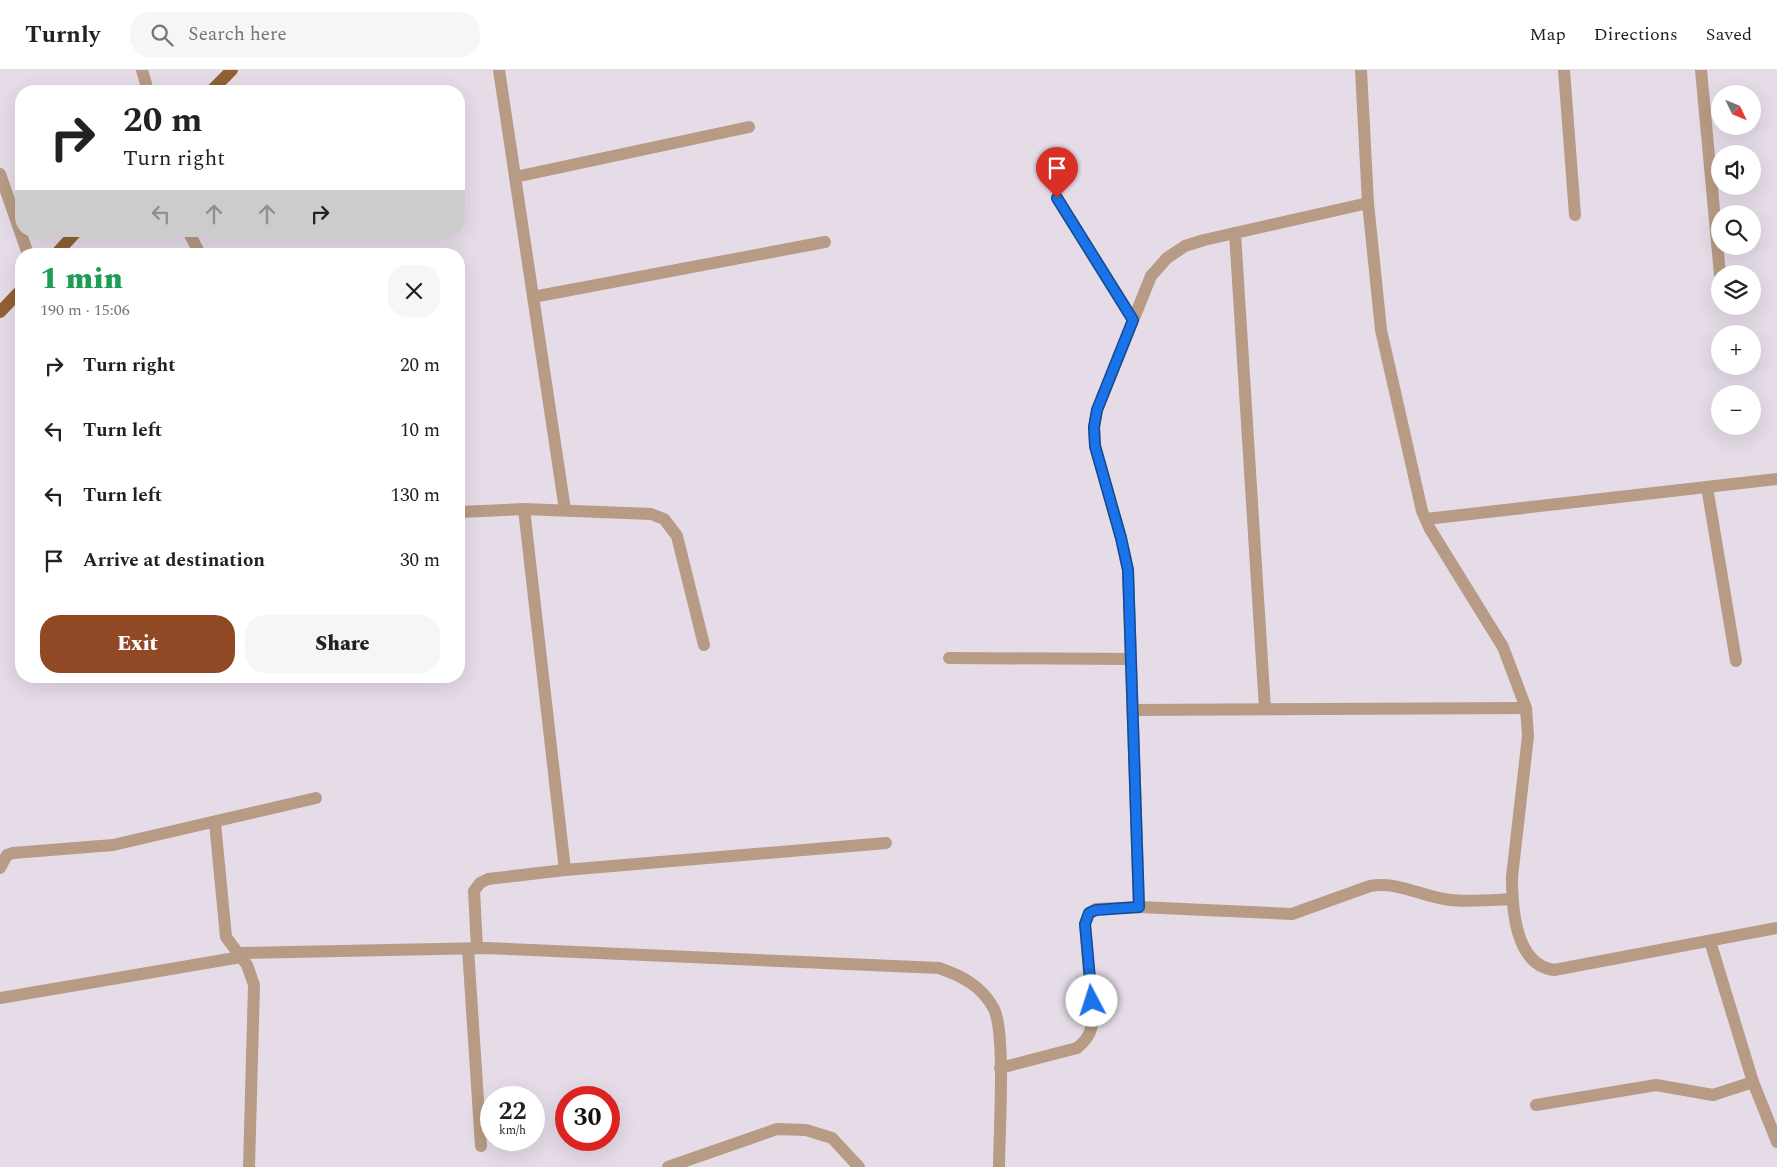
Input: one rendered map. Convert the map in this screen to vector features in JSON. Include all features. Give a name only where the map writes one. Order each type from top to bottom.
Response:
[{"type":"main road","points":[[218,85],[232,70]]},
{"type":"main road","points":[[61,248],[72,237]]},
{"type":"main road","points":[[0,312],[15,296]]},
{"type":"street","points":[[142,70],[146,85]]},
{"type":"street","points":[[499,70],[565,510]]},
{"type":"street","points":[[1361,70],[1368,203],[1384,343],[1422,511],[1503,646],[1526,708],[1528,736],[1512,877],[1512,899],[1523,946],[1536,964],[1545,969],[1554,970],[1777,928]]},
{"type":"street","points":[[1564,70],[1575,216]]},
{"type":"street","points":[[1701,70],[1719,265]]},
{"type":"street","points":[[515,177],[750,126]]},
{"type":"street","points":[[0,174],[15,217]]},
{"type":"street","points":[[1057,198],[1133,320]]},
{"type":"street","points":[[1139,907],[1128,570],[1095,446],[1094,427],[1097,410],[1151,276],[1167,258],[1185,246],[1368,203]]},
{"type":"street","points":[[1235,233],[1265,709]]},
{"type":"street","points":[[533,297],[825,242]]},
{"type":"street","points":[[1426,519],[1777,479]]},
{"type":"street","points":[[1707,487],[1736,661]]},
{"type":"street","points":[[524,509],[565,870]]},
{"type":"street","points":[[465,512],[524,509],[565,510],[651,514],[664,519],[677,536],[704,645]]},
{"type":"street","points":[[949,658],[1131,659]]},
{"type":"street","points":[[1133,710],[1526,708]]},
{"type":"street","points":[[0,868],[7,855],[13,853],[113,845],[216,823],[316,798]]},
{"type":"street","points":[[216,823],[226,937],[247,965],[254,985],[249,1167]]},
{"type":"street","points":[[480,1124],[472,949],[473,898],[474,890],[480,883],[488,878],[565,870],[886,843]]},
{"type":"street","points":[[1000,1068],[1077,1048],[1086,1041],[1091,1032],[1093,1020],[1085,924],[1089,913],[1096,910],[1139,907],[1292,914],[1370,886],[1381,884],[1393,885],[1451,900],[1512,899]]},
{"type":"street","points":[[1710,941],[1753,1082],[1777,1142]]},
{"type":"street","points":[[0,998],[239,955],[472,949],[940,968],[963,976],[981,992],[994,1010],[1000,1034],[999,1167]]},
{"type":"street","points":[[1536,1106],[1656,1085],[1713,1095],[1753,1082]]},
{"type":"street","points":[[668,1167],[777,1129],[806,1130],[832,1138],[860,1167]]},
{"type":"route","points":[[1057,198],[1133,320],[1097,410],[1094,427],[1095,446],[1128,570],[1139,907],[1096,910],[1089,913],[1086,918],[1092,1001]]}]
